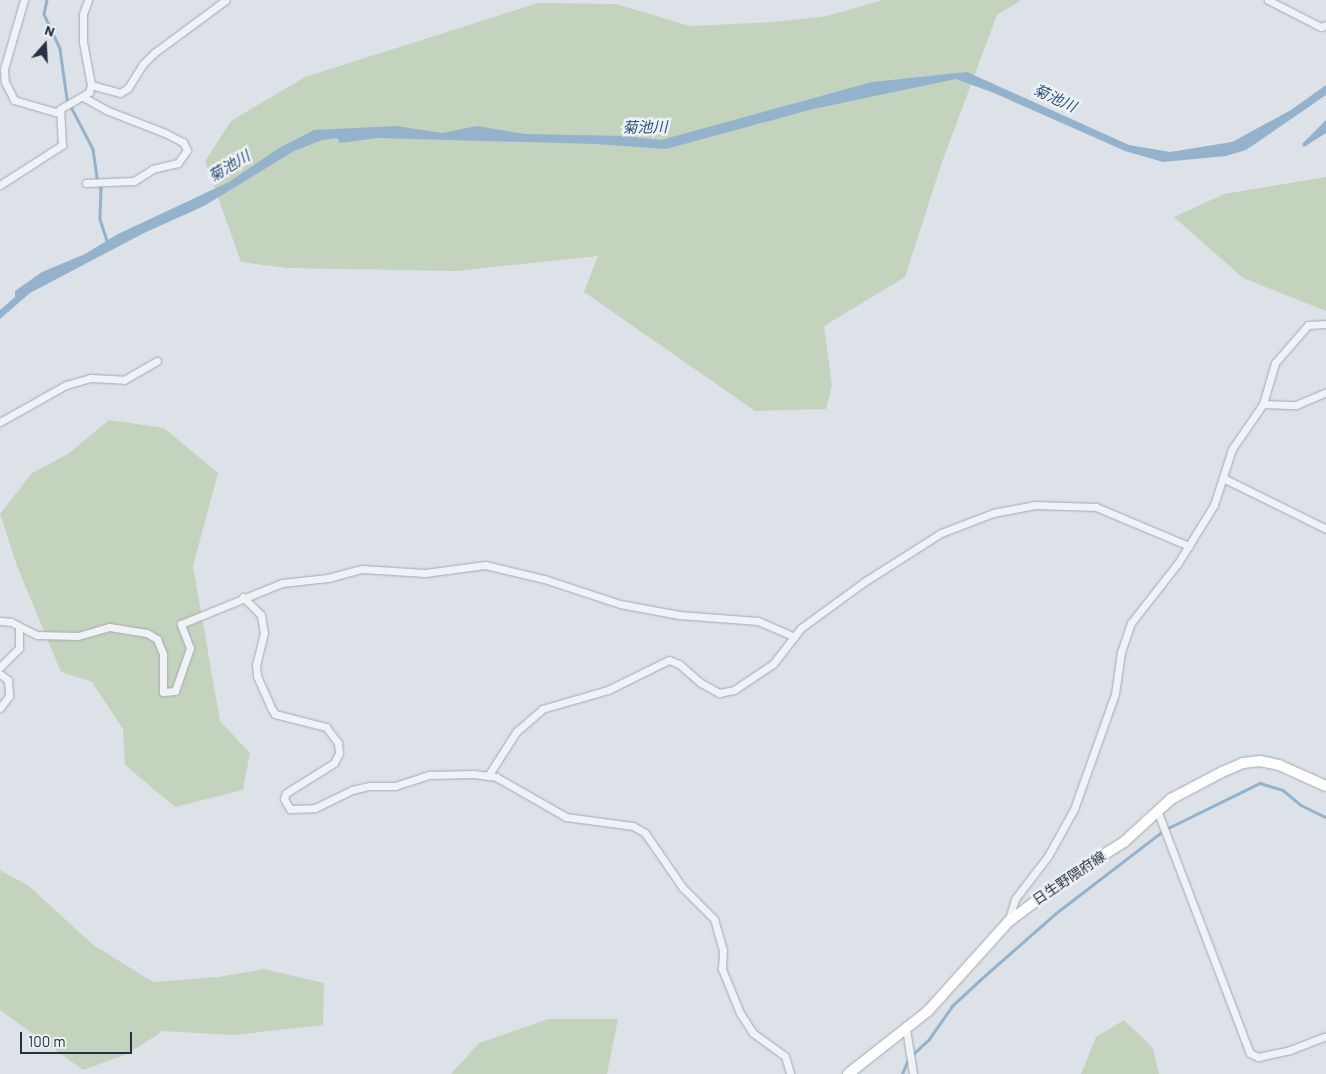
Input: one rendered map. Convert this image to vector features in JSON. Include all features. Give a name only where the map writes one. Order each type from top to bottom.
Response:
[{"type":"main road","name":"日生野隈府線","points":[[848,1074],[906,1028],[946,992],[1008,922],[1052,887],[1124,842],[1157,810],[1190,788],[1243,763],[1260,761],[1279,764],[1326,786]]},
{"type":"street","points":[[24,0],[4,69],[5,82],[14,100],[59,113]]},
{"type":"street","points":[[0,185],[62,145],[60,109],[83,96],[91,85],[83,42],[83,14],[88,0]]},
{"type":"street","points":[[91,85],[120,93],[128,88],[143,64],[154,53],[226,0]]},
{"type":"street","points":[[1268,0],[1322,27],[1326,25]]},
{"type":"street","points":[[83,96],[106,110],[165,133],[182,142],[186,150],[178,162],[153,169],[134,181],[86,183]]},
{"type":"street","points":[[1008,922],[1015,898],[1048,856],[1074,809],[1115,694],[1121,652],[1131,623],[1189,546],[1214,505],[1232,449],[1263,404],[1275,363],[1308,325],[1326,324]]},
{"type":"street","points":[[0,422],[66,385],[91,378],[124,380],[157,361]]},
{"type":"street","points":[[1263,404],[1296,405],[1326,392]]},
{"type":"street","points":[[1223,478],[1326,529]]},
{"type":"street","points":[[488,776],[516,732],[542,709],[608,690],[669,660],[679,664],[701,683],[719,694],[734,690],[773,664],[801,628],[898,559],[941,534],[993,513],[1035,505],[1096,507],[1189,546]]},
{"type":"street","points":[[0,621],[11,622],[19,628],[37,635],[78,636],[109,627],[147,633],[157,639],[163,654],[163,692],[176,691],[190,648],[181,624],[243,597],[282,583],[328,578],[362,569],[425,574],[485,565],[544,579],[620,604],[679,615],[758,621],[794,636]]},
{"type":"street","points":[[243,597],[261,615],[264,633],[256,664],[257,676],[271,708],[275,714],[326,727],[338,743],[339,753],[334,763],[286,792],[284,799],[290,809],[315,808],[352,790],[370,786],[396,786],[428,776],[488,776],[505,782],[566,816],[632,826],[646,833],[683,888],[714,918],[722,943],[722,969],[740,1013],[753,1033],[785,1056],[790,1074]]},
{"type":"street","points":[[0,667],[19,648],[19,628]]},
{"type":"street","points":[[0,674],[8,680],[9,696],[0,708]]},
{"type":"street","points":[[1157,810],[1250,1054],[1258,1057],[1290,1050],[1326,1036]]},
{"type":"street","points":[[906,1028],[913,1074]]},
{"type":"green space","points":[[883,0],[1021,0],[997,15],[941,165],[905,277],[824,326],[832,385],[826,409],[755,411],[584,292],[598,256],[456,271],[288,268],[241,262],[205,161],[231,121],[305,77],[538,3],[616,4],[690,26],[774,22],[827,16]]},
{"type":"green space","points":[[1326,177],[1326,311],[1243,278],[1174,217],[1224,194]]},
{"type":"green space","points":[[109,420],[164,428],[218,473],[193,566],[220,721],[250,753],[243,790],[175,807],[125,765],[123,729],[92,682],[61,672],[17,566],[0,514],[32,473],[68,454]]},
{"type":"green space","points":[[0,870],[29,886],[92,944],[153,982],[218,977],[264,969],[324,983],[323,1025],[233,1035],[163,1031],[127,1054],[83,1070],[0,1010]]},
{"type":"green space","points":[[548,1019],[618,1019],[607,1074],[451,1074],[479,1043]]},
{"type":"green space","points":[[1124,1020],[1153,1048],[1159,1074],[1081,1074],[1096,1037]]},
{"type":"water","points":[[967,72],[1129,145],[1170,152],[1232,142],[1291,110],[1326,85],[1326,95],[1246,150],[1226,156],[1163,162],[1125,151],[994,93],[956,79],[813,109],[666,149],[596,144],[377,138],[340,143],[337,138],[322,140],[294,151],[204,206],[144,233],[30,293],[0,319],[0,310],[15,297],[15,291],[42,272],[85,254],[118,234],[229,182],[279,148],[314,130],[396,126],[442,133],[477,126],[525,134],[625,136],[661,140],[872,82]]},
{"type":"water","points":[[1326,120],[1326,133],[1304,147],[1302,144]]},
{"type":"waterway","points":[[47,0],[44,14],[60,49],[67,99],[93,149],[98,184],[101,188],[100,219],[108,243]]},
{"type":"waterway","points":[[911,1056],[929,1039],[951,1007],[980,980],[1056,913],[1164,830],[1260,783],[1283,790],[1301,805],[1326,817]]},
{"type":"waterway","points":[[902,1074],[908,1060]]},
{"type":"water label","name":"菊池川","points":[[1055,98]]},
{"type":"water label","name":"菊池川","points":[[645,127]]},
{"type":"water label","name":"菊池川","points":[[229,166]]}]
